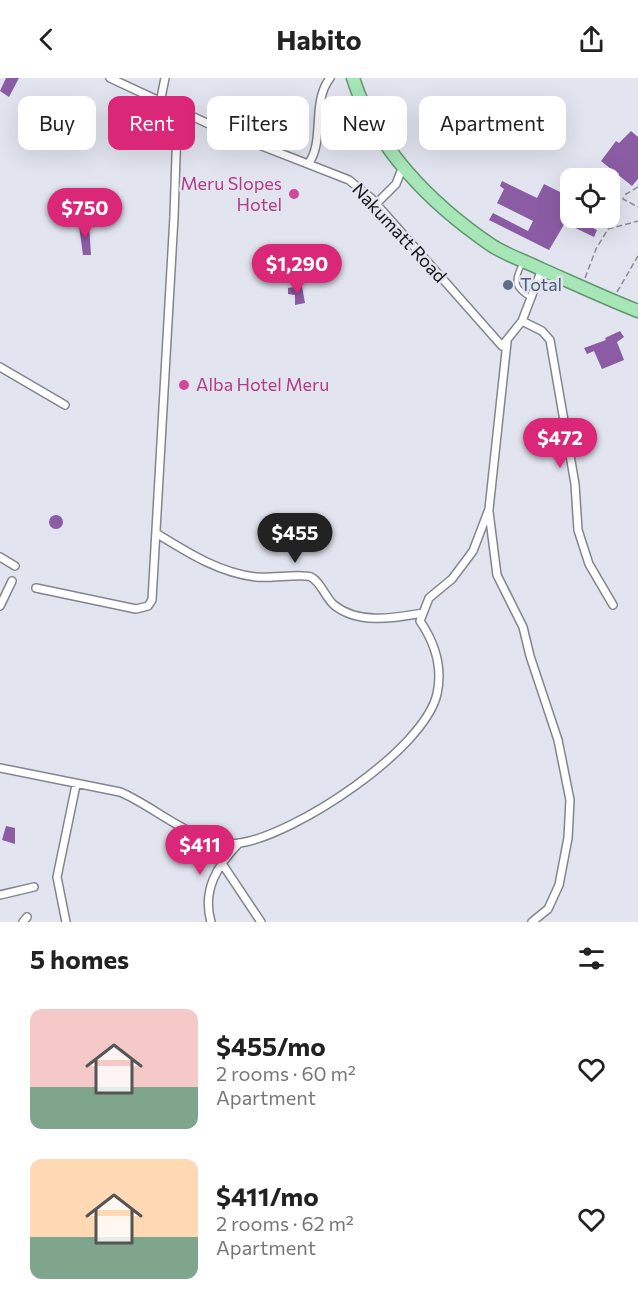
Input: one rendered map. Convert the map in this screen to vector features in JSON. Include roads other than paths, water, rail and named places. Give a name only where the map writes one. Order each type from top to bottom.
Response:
[{"type":"highway","points":[[353,78],[370,123],[380,138],[425,190],[470,228],[492,245],[524,261],[638,311]]},
{"type":"street","name":"Nakumatt Road","points":[[111,78],[146,96]]},
{"type":"street","points":[[161,96],[165,78]]},
{"type":"street","points":[[309,163],[314,155],[321,98],[330,78]]},
{"type":"street","name":"Nakumatt Road","points":[[195,116],[226,132],[349,180],[376,204],[504,344]]},
{"type":"street","points":[[36,588],[136,609],[148,606],[152,600],[159,444],[177,150]]},
{"type":"street","points":[[376,204],[396,184],[403,166]]},
{"type":"street","points":[[532,922],[548,909],[559,885],[568,838],[570,800],[558,740],[530,656],[523,627],[497,575],[489,509],[504,344],[522,321],[542,269]]},
{"type":"street","points":[[522,321],[542,331],[550,340],[575,484],[578,530],[589,564],[613,605]]},
{"type":"street","points":[[0,367],[65,405]]},
{"type":"street","points":[[211,922],[207,908],[212,881],[221,862],[239,843],[269,833],[327,805],[380,767],[422,726],[437,694],[439,678],[436,651],[420,621],[429,598],[452,579],[472,550],[489,509]]},
{"type":"street","points":[[156,533],[187,553],[235,573],[277,578],[303,576],[312,578],[333,604],[353,614],[378,619],[423,613]]},
{"type":"street","points":[[0,557],[15,566]]},
{"type":"street","points":[[0,606],[12,580]]},
{"type":"street","points":[[0,768],[120,792],[198,835],[239,843]]},
{"type":"street","points":[[66,922],[57,877],[76,785]]},
{"type":"street","points":[[221,862],[261,922]]},
{"type":"street","points":[[0,895],[34,887]]},
{"type":"lane","points":[[524,261],[516,275],[516,283],[519,291],[531,298]]},
{"type":"place","name":"Meru Slopes Hotel","points":[[294,194]]},
{"type":"place","name":"Total","points":[[508,285]]},
{"type":"place","name":"Alba Hotel Meru","points":[[184,385]]}]
